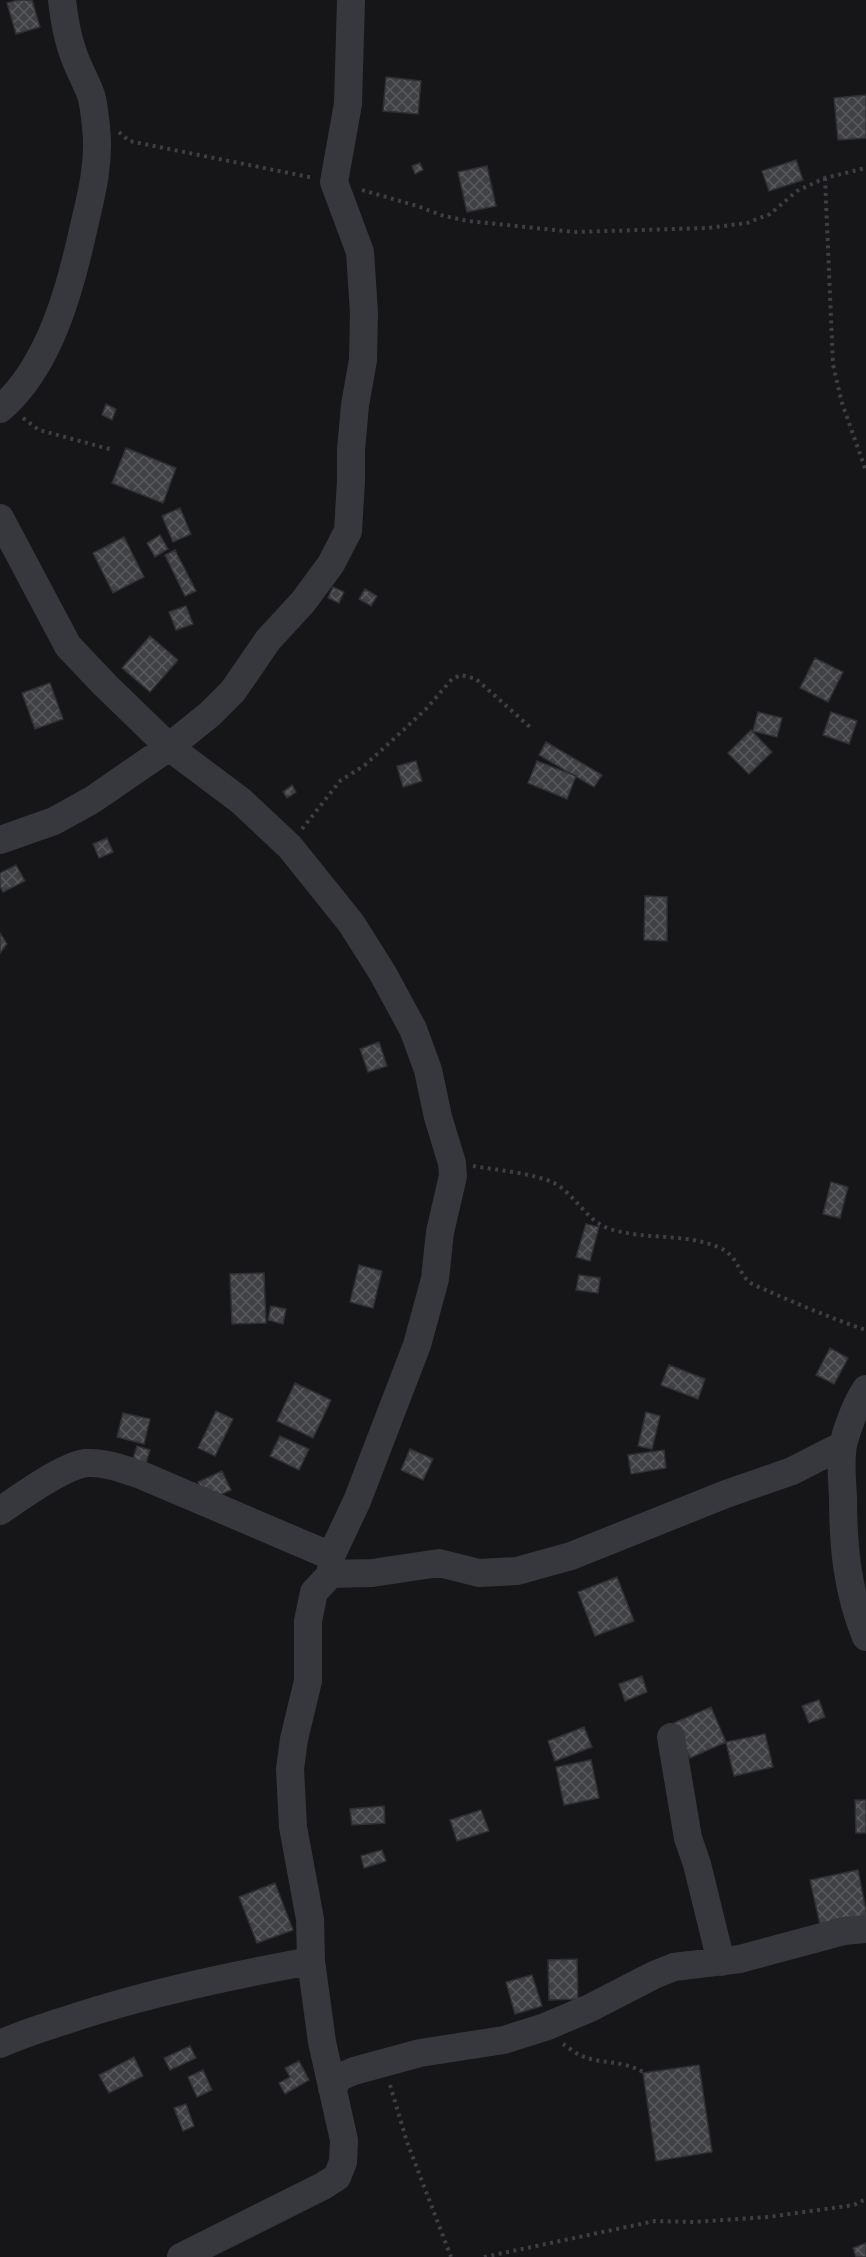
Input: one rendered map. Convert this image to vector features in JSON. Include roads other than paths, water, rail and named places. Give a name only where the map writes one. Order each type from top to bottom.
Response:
[{"type":"street","points":[[3,407],[26,381],[40,356],[72,279],[90,202],[97,157],[92,97],[73,54],[64,22],[62,0]]},
{"type":"street","points":[[0,840],[54,821],[92,800],[169,747],[210,714],[232,691],[268,640],[303,602],[331,564],[348,531],[351,450],[355,405],[363,360],[364,313],[360,252],[334,182],[348,104],[351,0]]},
{"type":"street","points":[[0,518],[68,646],[169,747],[241,801],[290,847],[351,923],[382,972],[413,1029],[428,1070],[438,1117],[452,1163],[453,1176],[440,1232],[435,1279],[417,1345],[331,1565],[314,1592],[310,1611],[308,1681],[294,1739],[291,1769],[293,1827],[310,1919],[311,1961],[322,2042],[344,2140],[343,2162],[337,2177],[323,2187],[181,2257]]},
{"type":"street","points":[[866,1389],[843,1445],[843,1543],[858,1617],[866,1637]]},
{"type":"street","points":[[0,1511],[26,1492],[65,1471],[85,1463],[112,1465],[141,1475],[331,1565],[372,1573],[439,1563],[479,1573],[518,1571],[571,1556],[726,1494],[792,1471],[843,1445]]},
{"type":"street","points":[[671,1737],[688,1838],[697,1864],[721,1962]]},
{"type":"street","points":[[332,2088],[340,2078],[354,2071],[420,2053],[504,2040],[545,2027],[674,1967],[691,1963],[721,1962],[771,1952],[844,1931],[866,1929]]},
{"type":"street","points":[[0,2044],[130,2000],[215,1978],[311,1961]]}]
